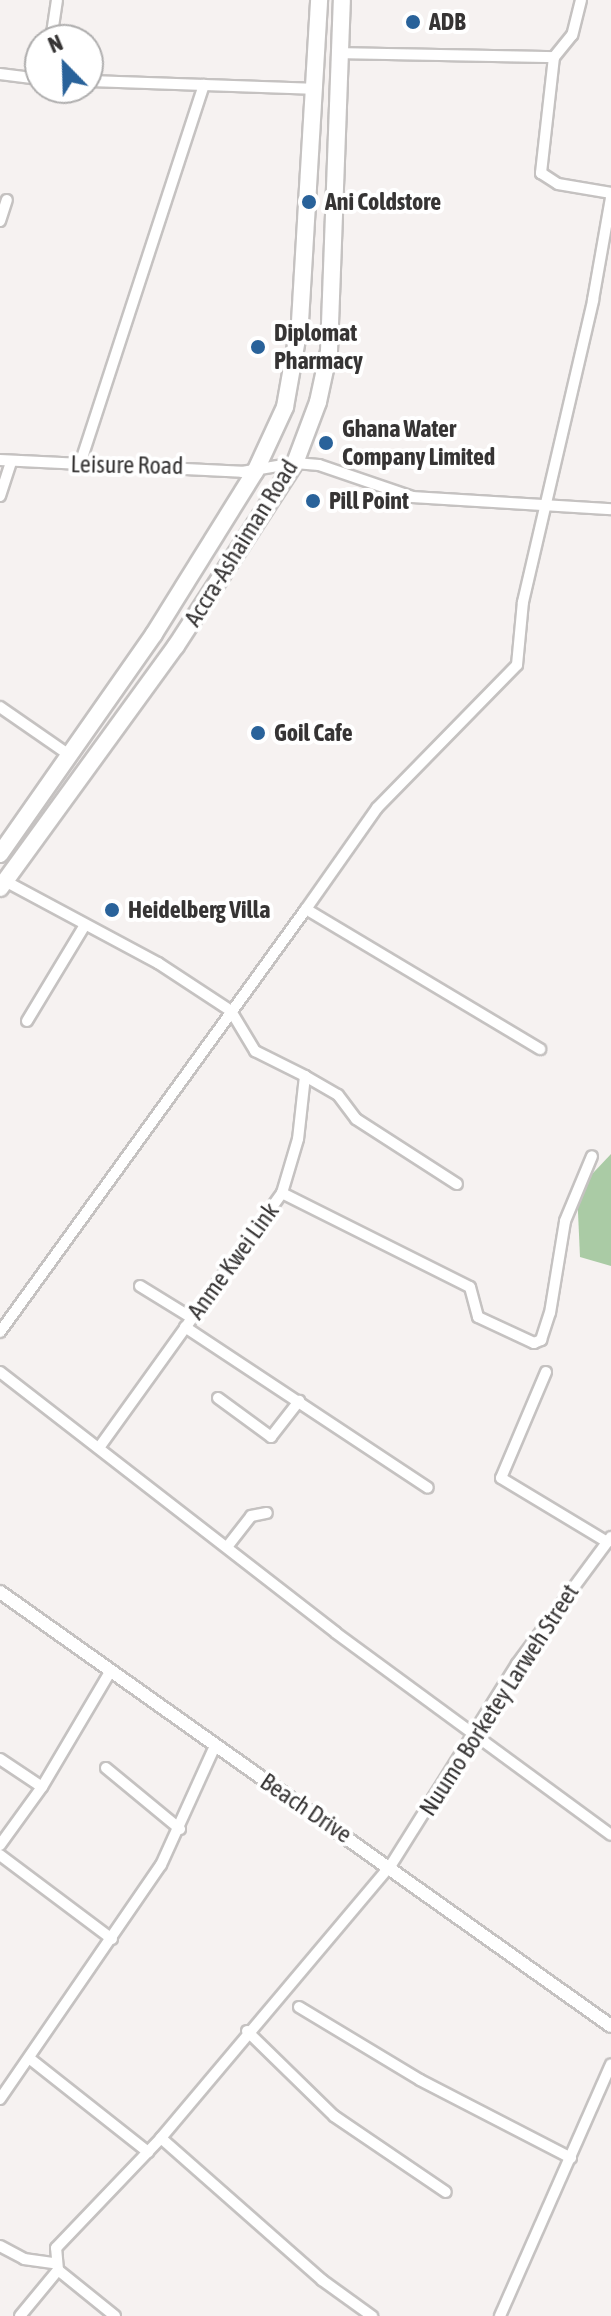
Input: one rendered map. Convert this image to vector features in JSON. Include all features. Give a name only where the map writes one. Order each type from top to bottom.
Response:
[{"type":"main road","name":"Accra-Ashaiman Road","points":[[0,854],[154,634],[255,472],[285,407],[300,322],[319,0]]},
{"type":"main road","name":"Accra-Ashaiman Road","points":[[3,885],[176,646],[295,463],[318,402],[329,351],[336,261],[342,0]]},
{"type":"street","points":[[53,24],[57,0]]},
{"type":"street","points":[[0,1332],[231,1011],[414,765],[513,675],[523,602],[547,504],[611,195],[558,184],[541,173],[554,57],[572,35],[581,0]]},
{"type":"street","points":[[339,53],[554,57]]},
{"type":"street","points":[[0,74],[24,77]]},
{"type":"street","points":[[104,82],[314,89]]},
{"type":"street","points":[[80,464],[204,85]]},
{"type":"street","points":[[0,221],[7,200]]},
{"type":"street","points":[[0,496],[6,461]]},
{"type":"street","name":"Leisure Road","points":[[6,461],[255,472],[295,463]]},
{"type":"street","points":[[295,463],[319,465],[413,497],[611,509]]},
{"type":"street","points":[[0,707],[68,754]]},
{"type":"street","points":[[3,885],[158,963],[231,1011],[255,1051],[338,1095],[356,1119],[457,1184]]},
{"type":"street","points":[[306,909],[540,1049]]},
{"type":"street","points":[[27,1021],[85,925]]},
{"type":"street","name":"Anme Kwei Link","points":[[99,1448],[282,1193],[298,1139],[305,1076]]},
{"type":"street","points":[[282,1193],[470,1287],[478,1317],[534,1343],[541,1340],[550,1313],[565,1221],[592,1156]]},
{"type":"street","points":[[140,1286],[299,1401],[428,1488]]},
{"type":"street","points":[[0,1372],[475,1736],[611,1835]]},
{"type":"street","points":[[546,1372],[501,1478],[609,1539]]},
{"type":"street","points":[[218,1398],[271,1437],[299,1401]]},
{"type":"street","points":[[227,1547],[251,1516],[267,1513]]},
{"type":"street","name":"Nuumo Borketey Larweh Street","points":[[20,2316],[56,2267],[56,2248],[161,2138],[247,2031],[391,1865],[475,1736],[517,1664],[609,1539]]},
{"type":"street","name":"Beach Drive","points":[[0,1592],[215,1746],[391,1865],[611,2026]]},
{"type":"street","points":[[0,1845],[42,1787],[110,1672]]},
{"type":"street","points":[[0,2099],[112,1939],[180,1829],[215,1746]]},
{"type":"street","points":[[0,1759],[42,1787]]},
{"type":"street","points":[[106,1768],[180,1829]]},
{"type":"street","points":[[0,1855],[112,1939]]},
{"type":"street","points":[[299,2007],[420,2080],[571,2158]]},
{"type":"street","points":[[247,2031],[334,2116],[446,2192]]},
{"type":"street","points":[[29,2058],[148,2152]]},
{"type":"street","points":[[500,2316],[611,2064]]},
{"type":"street","points":[[161,2138],[322,2280],[372,2316]]},
{"type":"street","points":[[0,2246],[24,2259],[56,2267],[115,2316]]},
{"type":"green space","points":[[611,1154],[611,1266],[580,1257],[577,1190]]},
{"type":"place","name":"ADB","points":[[413,22]]},
{"type":"place","name":"Ani Coldstore","points":[[309,202]]},
{"type":"place","name":"Diplomat Pharmacy","points":[[258,347]]},
{"type":"place","name":"Ghana Water Company Limited","points":[[326,443]]},
{"type":"place","name":"Pill Point","points":[[313,501]]},
{"type":"place","name":"Goil Cafe","points":[[258,733]]},
{"type":"place","name":"Heidelberg Villa","points":[[112,910]]}]
